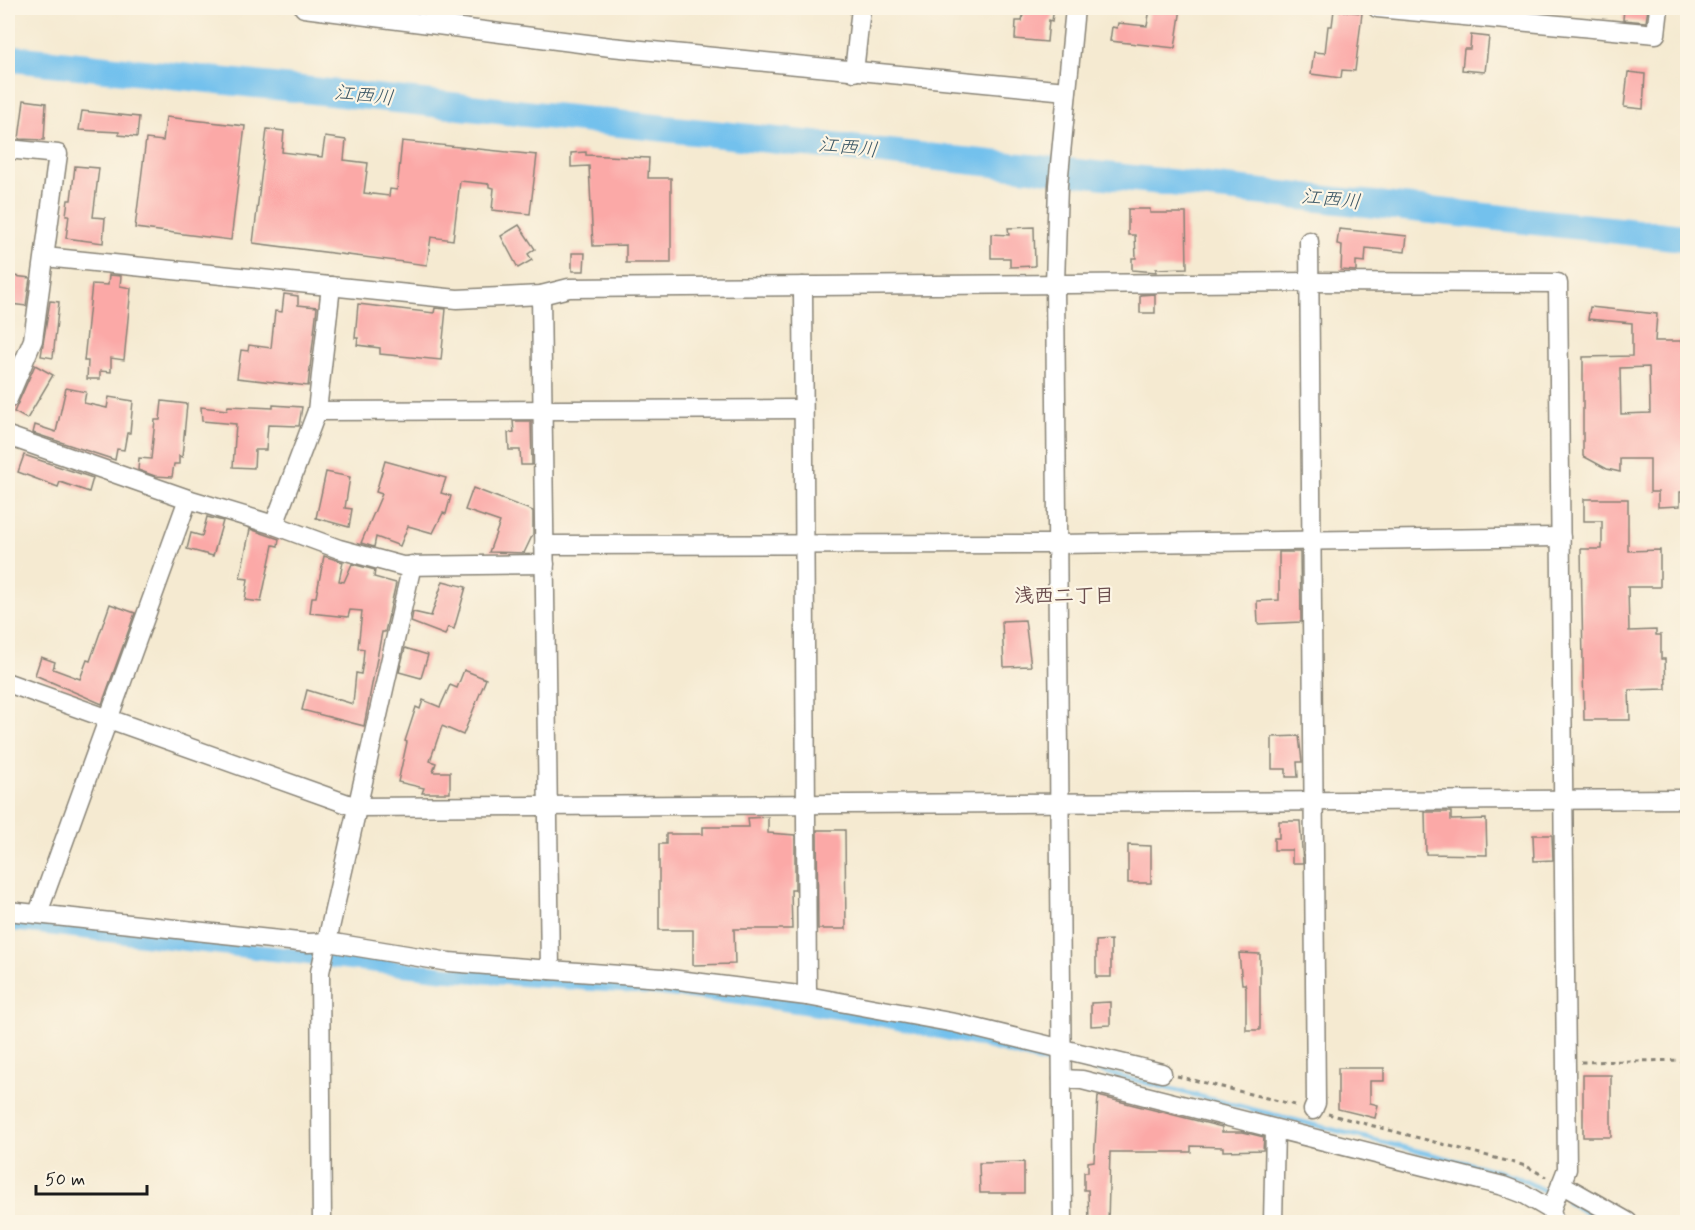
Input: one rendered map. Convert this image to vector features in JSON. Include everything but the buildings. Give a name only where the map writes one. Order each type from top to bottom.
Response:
[{"type":"street","points":[[304,8],[379,11],[611,46],[1066,97]]},
{"type":"street","points":[[854,72],[861,8]]},
{"type":"street","points":[[1063,1222],[1055,284],[1058,185],[1076,8]]},
{"type":"street","points":[[1377,8],[1656,34],[1659,8]]},
{"type":"street","points":[[8,149],[58,154],[33,340],[8,399]]},
{"type":"street","points":[[1309,241],[1316,1103],[1314,1110]]},
{"type":"street","points":[[45,257],[457,299],[541,295],[569,288],[1310,282],[1558,283],[1567,1169],[1552,1216],[1524,1194],[1503,1186],[1082,1080],[1062,1079]]},
{"type":"street","points":[[274,525],[317,411],[331,286]]},
{"type":"street","points":[[803,286],[802,409],[806,544],[804,805],[807,996]]},
{"type":"street","points":[[541,295],[546,808],[550,970]]},
{"type":"street","points":[[317,411],[802,409]]},
{"type":"street","points":[[8,436],[339,549],[402,566],[545,564]]},
{"type":"street","points":[[38,913],[188,499]]},
{"type":"street","points":[[544,545],[1058,544],[1561,537]]},
{"type":"street","points":[[322,1222],[320,972],[412,565]]},
{"type":"street","points":[[8,683],[357,807],[546,808],[1312,800],[1688,799]]},
{"type":"street","points":[[8,911],[308,943],[327,942],[449,962],[662,978],[807,996],[955,1023],[1162,1073]]},
{"type":"street","points":[[1273,1222],[1275,1129]]},
{"type":"street","points":[[1561,1184],[1628,1222]]},
{"type":"path","points":[[1566,1062],[1688,1060]]},
{"type":"path","points":[[1162,1073],[1526,1166],[1561,1184]]},
{"type":"waterway","name":"江西川","points":[[8,58],[1688,238]]},
{"type":"waterway","points":[[8,923],[442,973],[658,988],[753,999],[861,1015],[985,1041],[1048,1058]]},
{"type":"waterway","points":[[1075,1065],[1494,1170],[1517,1177],[1545,1191]]},
{"type":"waterway","points":[[1567,1202],[1604,1222]]},
{"type":"district","name":"浅西二丁目","points":[[1064,596]]}]
